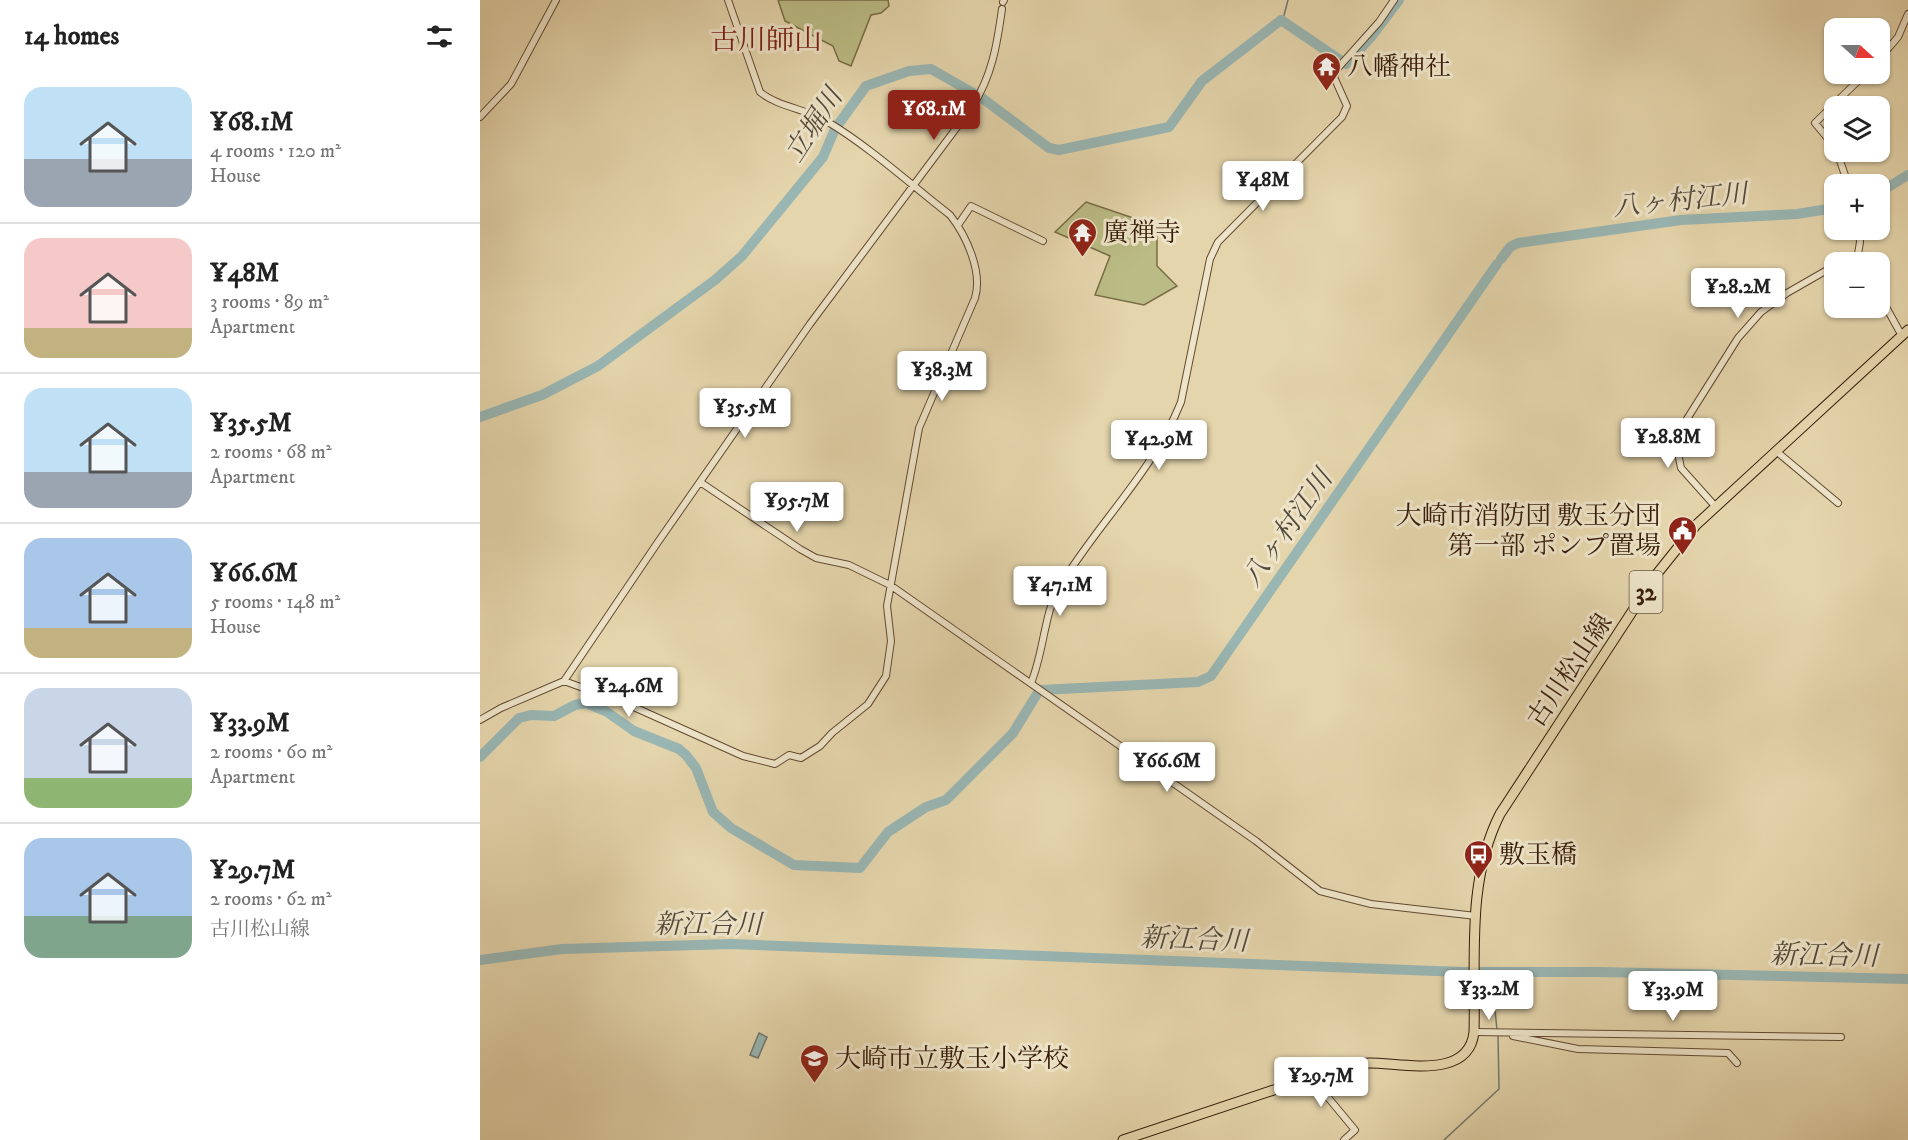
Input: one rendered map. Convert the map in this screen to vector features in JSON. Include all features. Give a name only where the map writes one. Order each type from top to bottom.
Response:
[{"type":"main road","name":"古川松山線","points":[[1476,916],[1481,863],[1500,814],[1656,575],[1696,525],[1715,506],[1905,333]]},
{"type":"main road","name":"32","points":[[1123,1140],[1343,1067],[1369,1063],[1442,1065],[1464,1056],[1473,1041],[1476,916]]},
{"type":"street","points":[[480,117],[511,84],[556,0]]},
{"type":"street","points":[[564,681],[627,704],[750,759],[775,764],[789,755],[801,758],[820,746],[832,732],[868,704],[886,676],[891,659],[887,606],[918,428],[978,289],[969,250],[958,225],[950,215],[827,121],[799,108],[772,100],[760,92],[728,0]]},
{"type":"street","points":[[1031,683],[1043,650],[1049,612],[1058,589],[1106,518],[1142,476],[1175,418],[1181,402],[1210,259],[1218,243],[1342,117],[1347,106],[1334,77],[1347,57],[1379,22],[1394,0]]},
{"type":"street","points":[[480,720],[501,708],[564,681],[810,324],[914,188],[984,89],[995,57],[1003,4]]},
{"type":"street","points":[[1890,46],[1898,37],[1908,14]]},
{"type":"street","points":[[1843,96],[1855,84]]},
{"type":"street","points":[[1824,114],[1815,123],[1824,134]]},
{"type":"street","points":[[958,225],[971,206],[1043,242]]},
{"type":"street","points":[[1715,506],[1681,468],[1677,460],[1674,444],[1682,425],[1738,338],[1761,312],[1787,293],[1824,272]]},
{"type":"street","points":[[1890,311],[1905,333]]},
{"type":"street","points":[[1776,451],[1838,503]]},
{"type":"street","points":[[700,482],[816,558],[849,565],[890,585],[1256,841],[1320,891],[1371,904],[1476,916]]},
{"type":"street","points":[[1474,1029],[1578,1049],[1728,1053],[1737,1063]]},
{"type":"street","points":[[1504,1034],[1841,1037]]},
{"type":"street","points":[[1311,1077],[1354,1130],[1344,1140]]},
{"type":"green space","points":[[778,0],[888,0],[889,6],[881,13],[871,15],[851,66],[839,61],[833,46],[785,21]]},
{"type":"green space","points":[[1086,202],[1157,226],[1157,266],[1177,286],[1144,305],[1095,295],[1110,256],[1055,232]]},
{"type":"water","points":[[759,1033],[767,1037],[758,1058],[750,1055]]},
{"type":"waterway","points":[[1283,19],[1288,0]]},
{"type":"waterway","name":"立堀川","points":[[480,417],[542,395],[598,366],[715,280],[742,256],[823,157],[835,129],[866,86],[909,71],[931,69],[982,98],[1049,148],[1059,150],[1169,127],[1202,81],[1281,20],[1346,64],[1371,37],[1399,0]]},
{"type":"waterway","name":"八ヶ村江川","points":[[1890,186],[1908,175]]},
{"type":"waterway","name":"八ヶ村江川","points":[[1501,259],[1510,247],[1518,243],[1681,220],[1797,214],[1824,210]]},
{"type":"waterway","name":"八ヶ村江川","points":[[1041,690],[1198,682],[1211,676],[1497,264]]},
{"type":"waterway","name":"八ヶ村江川","points":[[480,757],[519,718],[531,715],[554,716],[575,705],[586,703],[607,712],[634,731],[679,749],[686,755],[696,768],[713,812],[731,828],[794,865],[860,868],[888,832],[926,807],[946,800],[1013,733],[1037,694]]},
{"type":"waterway","name":"新江合川","points":[[480,960],[562,949],[731,944],[1462,972],[1600,972],[1908,979]]},
{"type":"waterway","points":[[1491,971],[1497,1030]]},
{"type":"waterway","points":[[1444,1140],[1499,1089],[1498,1035]]},
{"type":"place","name":"八幡神社","points":[[1326,92]]},
{"type":"place","name":"廣禅寺","points":[[1082,258]]},
{"type":"place","name":"大崎市消防団 敷玉分団 第一部 ポンプ置場","points":[[1682,556]]},
{"type":"place","name":"敷玉橋","points":[[1478,880]]},
{"type":"place","name":"大崎市立敷玉小学校","points":[[814,1084]]},
{"type":"district","name":"古川師山","points":[[766,39]]}]
